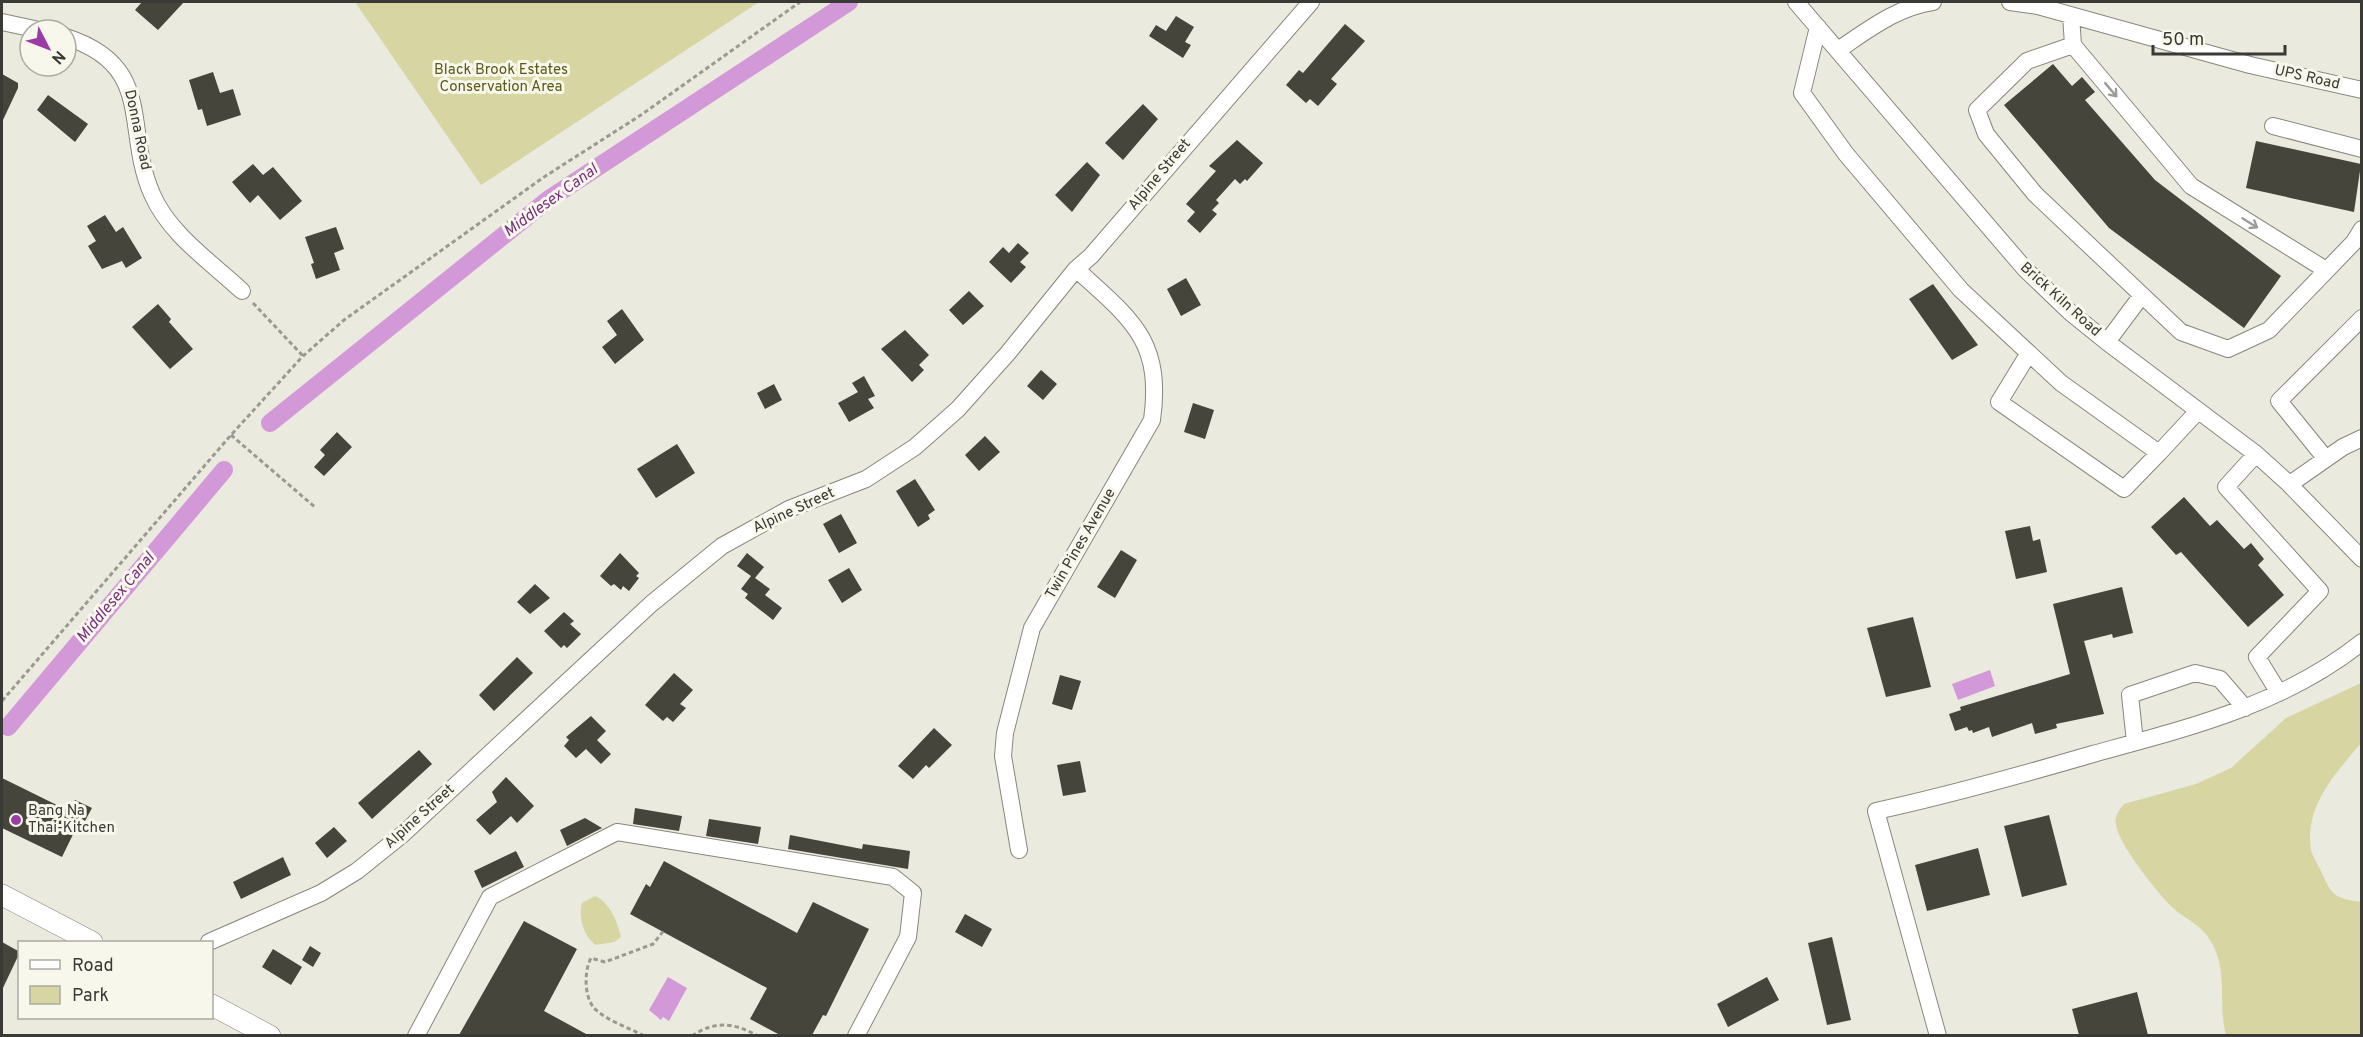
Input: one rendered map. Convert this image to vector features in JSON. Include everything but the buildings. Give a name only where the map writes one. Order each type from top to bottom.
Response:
[{"type":"main road","points":[[2,895],[90,941]]},
{"type":"main road","points":[[213,1006],[270,1035]]},
{"type":"street","name":"Alpine Street","points":[[211,941],[321,893],[357,872],[403,834],[651,604],[722,546],[789,509],[866,479],[915,447],[958,409],[1008,353],[1076,269],[1091,256],[1311,2]]},
{"type":"street","name":"Brick Kiln Road","points":[[1796,2],[2011,254],[2071,313],[2256,454],[2290,484],[2361,559]]},
{"type":"street","points":[[1838,50],[1882,20],[1918,4],[1933,2]]},
{"type":"street","name":"UPS Road","points":[[2010,2],[2071,15],[2250,65],[2361,90]]},
{"type":"street","points":[[2071,15],[2073,45],[2191,186],[2326,270]]},
{"type":"street","points":[[2,22],[18,25]]},
{"type":"street","points":[[1818,27],[1802,93],[1846,154],[1961,290],[2061,383],[2158,453]]},
{"type":"street","name":"Donna Road","points":[[78,41],[104,56],[120,72],[131,92],[142,165],[152,194],[168,223],[242,291]]},
{"type":"street","points":[[2073,45],[2026,61],[1977,110],[1986,134],[2035,194],[2181,332],[2228,348],[2269,330],[2354,242],[2361,229]]},
{"type":"street","points":[[2273,126],[2361,149]]},
{"type":"street","name":"Twin Pines Avenue","points":[[1019,850],[1003,756],[1005,733],[1032,628],[1152,420],[1156,390],[1151,356],[1138,328],[1076,269]]},
{"type":"street","points":[[2107,342],[2142,295]]},
{"type":"street","points":[[2326,459],[2279,402],[2361,318]]},
{"type":"street","points":[[2029,353],[1999,402],[2124,489],[2198,411]]},
{"type":"street","points":[[2290,484],[2361,438]]},
{"type":"street","points":[[2256,454],[2226,488],[2320,591],[2257,657],[2279,693]]},
{"type":"street","points":[[1938,1035],[1876,811],[1940,798],[2219,719],[2305,680],[2361,642]]},
{"type":"street","points":[[2135,742],[2130,695],[2195,673],[2220,679],[2246,708]]},
{"type":"street","points":[[416,1035],[490,897],[617,832],[893,877],[913,893],[908,937],[856,1035]]},
{"type":"path","points":[[2,701],[231,435],[303,356],[344,320],[544,177],[641,115],[800,2]]},
{"type":"path","points":[[242,291],[303,356]]},
{"type":"path","points":[[231,435],[316,508]]},
{"type":"path","points":[[644,1035],[594,1007],[587,990],[586,973],[591,958],[605,962],[653,944],[666,929]]},
{"type":"path","points":[[692,1035],[706,1027],[732,1023],[758,1035]]},
{"type":"green space","name":"Black Brook Estates Conservation Area","points":[[355,2],[759,2],[481,185]]},
{"type":"green space","points":[[2361,683],[2361,743],[2324,791],[2312,819],[2310,834],[2312,853],[2331,891],[2339,897],[2361,902],[2361,1035],[2226,1035],[2222,979],[2218,956],[2213,945],[2204,931],[2170,905],[2147,878],[2130,855],[2118,833],[2116,816],[2124,804],[2196,784],[2231,768],[2286,718]]},
{"type":"green space","points":[[595,896],[609,907],[615,919],[621,937],[614,942],[596,945],[585,931],[581,919],[582,903]]},
{"type":"shaded area","points":[[1990,670],[1995,686],[1958,700],[1952,684]]},
{"type":"shaded area","points":[[668,977],[687,988],[669,1021],[663,1017],[661,1020],[649,1010]]},
{"type":"waterway","name":"Middlesex Canal","points":[[270,423],[549,199],[849,2]]},
{"type":"waterway","name":"Middlesex Canal","points":[[8,727],[224,470]]},
{"type":"place","name":"Bang Na Thai-Kitchen","points":[[16,820]]}]
